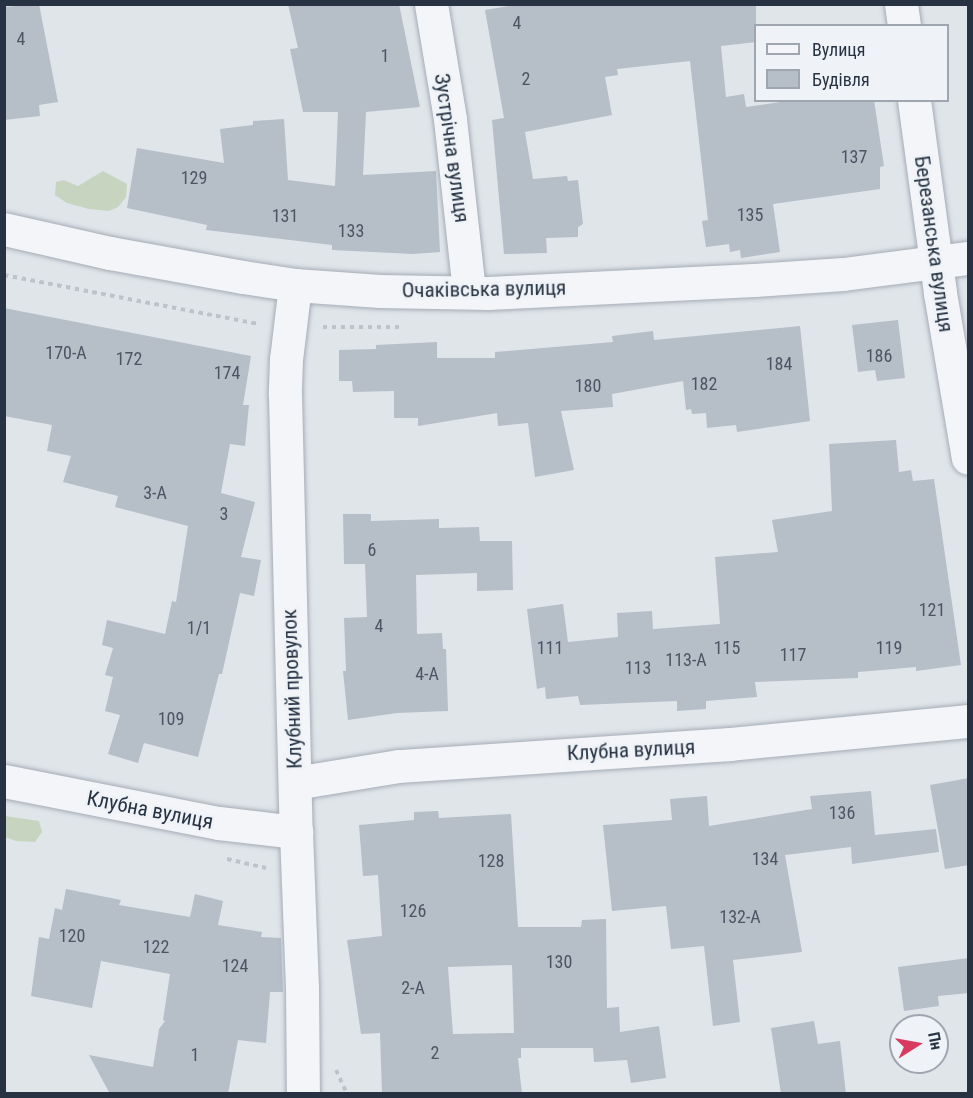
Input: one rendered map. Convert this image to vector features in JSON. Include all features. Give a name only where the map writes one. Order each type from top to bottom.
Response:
[{"type":"street","name":"Зустрічна вулиця","points":[[431,4],[450,118],[470,292]]},
{"type":"street","points":[[901,4],[904,24]]},
{"type":"street","name":"Березанська вулиця","points":[[914,102],[936,262],[969,458]]},
{"type":"street","name":"Очаківська вулиця","points":[[4,229],[110,253],[295,285],[380,291],[470,292],[754,280],[849,273],[969,258]]},
{"type":"street","name":"Клубний провулок","points":[[295,285],[286,359],[285,395],[303,1094]]},
{"type":"street","name":"Клубна вулиця","points":[[295,783],[399,766],[729,744],[969,721]]},
{"type":"street","name":"Клубна вулиця","points":[[4,781],[207,821],[296,832]]},
{"type":"green space","points":[[103,171],[127,184],[126,197],[118,207],[109,211],[89,209],[67,203],[55,195],[56,182],[64,180],[78,186]]},
{"type":"green space","points":[[5,816],[39,821],[42,832],[35,842],[16,841],[5,837]]},
{"type":"building","points":[[39,4],[58,102],[39,105],[40,116],[4,120],[4,7]]},
{"type":"building","points":[[288,4],[399,4],[420,107],[366,112],[363,175],[436,171],[440,252],[413,254],[332,250],[332,245],[206,230],[207,225],[127,208],[137,148],[224,163],[220,129],[253,125],[253,121],[284,119],[288,180],[335,186],[338,112],[303,112],[290,49],[298,48]]},
{"type":"building","points":[[521,4],[756,4],[754,42],[721,46],[726,97],[744,94],[746,107],[780,102],[874,102],[884,166],[880,167],[880,189],[773,204],[780,252],[741,258],[740,250],[730,252],[729,244],[706,247],[702,221],[708,220],[690,61],[617,69],[618,75],[605,77],[612,115],[525,132],[533,179],[567,176],[568,181],[578,180],[583,224],[578,227],[578,237],[546,238],[547,253],[504,254],[492,120],[504,118],[485,10]]},
{"type":"building","points":[[4,308],[251,356],[243,405],[249,405],[245,446],[230,444],[221,493],[255,502],[241,557],[261,560],[254,596],[240,593],[222,674],[219,674],[198,757],[144,743],[138,763],[108,754],[120,715],[105,711],[113,677],[105,675],[113,648],[102,645],[107,620],[165,634],[172,601],[176,602],[188,526],[115,507],[118,496],[63,482],[71,456],[47,451],[52,425],[4,416]]},
{"type":"building","points":[[898,320],[905,378],[877,381],[875,370],[858,372],[852,325]]},
{"type":"building","points":[[800,326],[810,421],[737,432],[736,425],[707,428],[706,413],[692,414],[691,409],[686,410],[683,381],[612,394],[613,407],[561,411],[574,470],[535,477],[528,423],[498,426],[497,413],[418,426],[418,418],[394,418],[394,391],[353,392],[352,381],[339,381],[339,350],[376,349],[376,345],[437,342],[437,358],[495,358],[495,352],[613,342],[612,336],[653,331],[654,340]]},
{"type":"building","points":[[896,440],[899,472],[911,470],[913,481],[934,479],[961,665],[916,671],[916,667],[858,672],[858,678],[755,682],[757,697],[706,701],[706,709],[677,711],[677,701],[580,705],[578,696],[546,699],[545,687],[537,689],[527,609],[563,604],[568,642],[618,637],[617,613],[652,611],[653,629],[720,624],[715,557],[778,552],[772,520],[832,511],[829,444]]},
{"type":"building","points":[[343,514],[371,514],[371,521],[439,519],[439,528],[479,527],[480,541],[512,541],[513,590],[477,591],[477,573],[416,575],[417,634],[442,633],[443,649],[446,649],[448,711],[397,713],[348,720],[343,671],[346,671],[344,618],[367,617],[365,564],[344,564]]},
{"type":"building","points":[[969,778],[969,865],[945,869],[930,785]]},
{"type":"building","points":[[871,791],[875,835],[936,829],[939,852],[852,864],[851,847],[785,855],[802,952],[733,960],[740,1022],[713,1026],[704,946],[671,949],[666,906],[612,911],[603,825],[672,820],[670,799],[707,796],[709,826],[812,809],[810,796]]},
{"type":"building","points":[[438,811],[439,818],[511,814],[518,927],[581,927],[582,920],[606,919],[607,1008],[619,1007],[620,1032],[659,1026],[666,1078],[631,1083],[627,1060],[594,1062],[593,1048],[521,1048],[521,1058],[518,1058],[522,1094],[382,1094],[380,1033],[361,1034],[347,940],[382,936],[378,875],[363,876],[359,825],[414,820],[414,812]],"holes":[[[512,965],[514,1033],[453,1034],[448,967]]]},
{"type":"building","points":[[66,889],[121,900],[119,905],[190,917],[195,894],[223,901],[218,925],[262,932],[261,937],[281,938],[283,992],[270,992],[266,1043],[238,1040],[228,1094],[110,1094],[89,1055],[153,1067],[159,1029],[165,1021],[163,1020],[170,974],[101,961],[92,1008],[31,996],[39,937],[49,939],[55,908],[62,910]]},
{"type":"building","points":[[969,958],[969,993],[938,996],[939,1006],[904,1011],[898,967]]},
{"type":"building","points":[[814,1021],[818,1044],[840,1041],[846,1094],[781,1094],[771,1028]]}]
